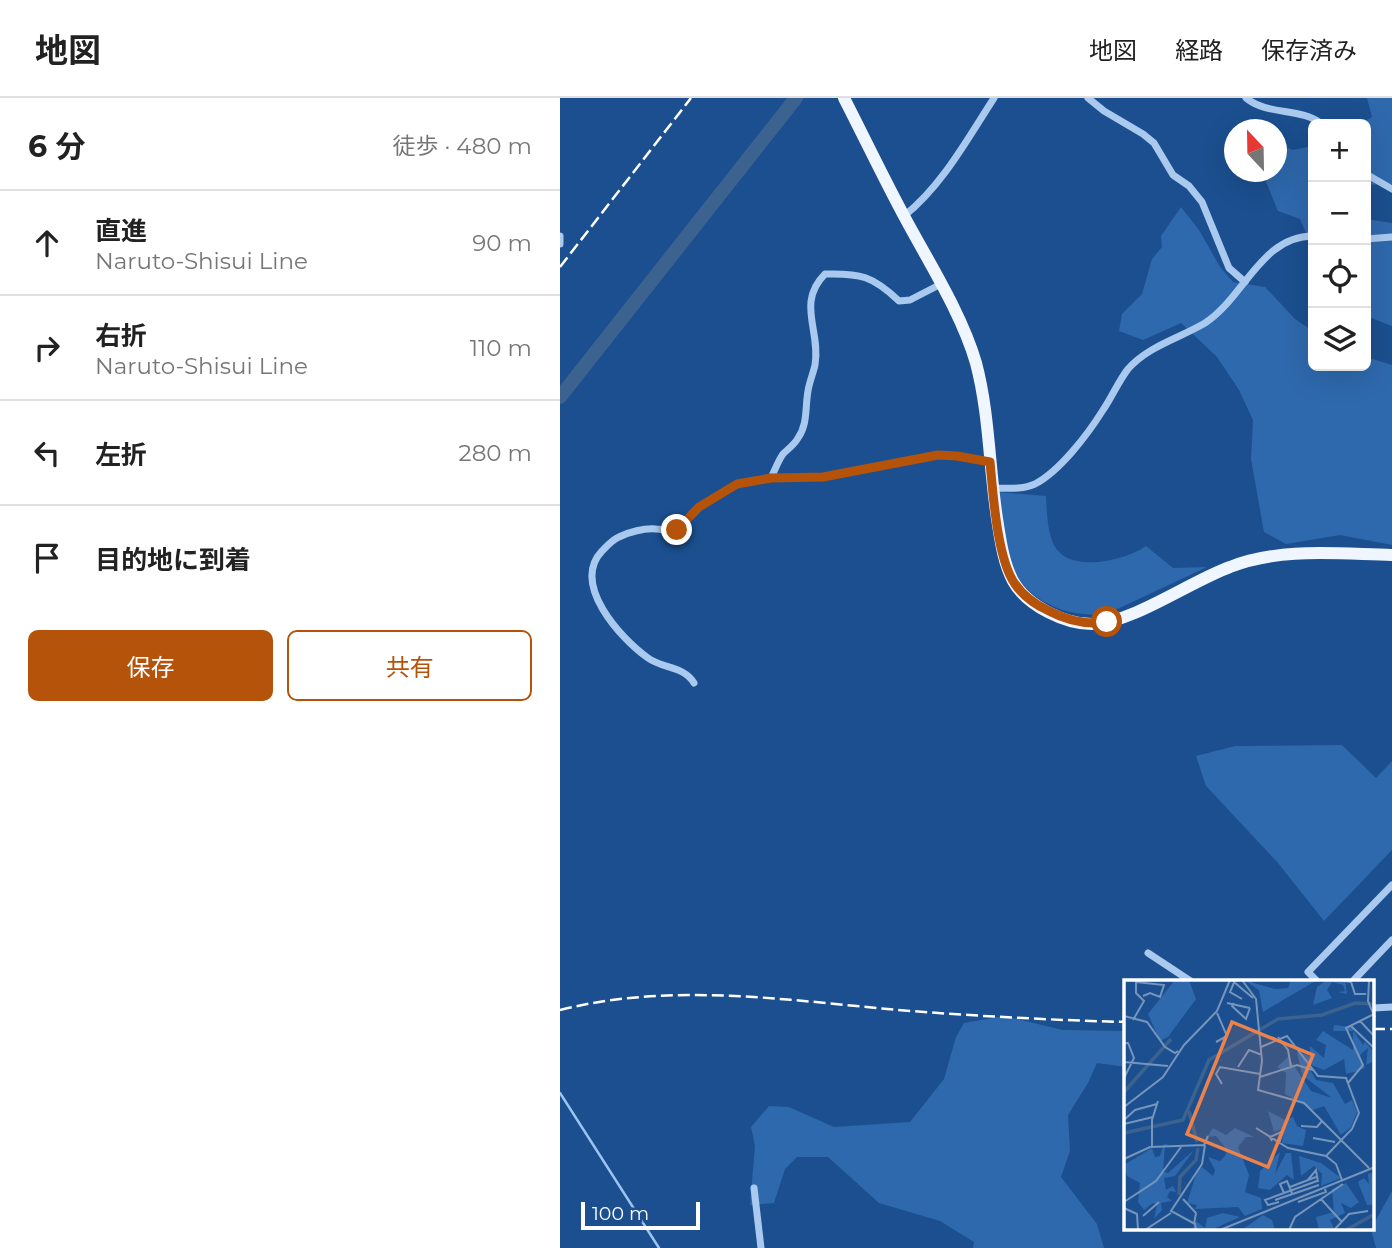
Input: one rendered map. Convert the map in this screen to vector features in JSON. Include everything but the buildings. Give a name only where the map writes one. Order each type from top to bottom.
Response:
[{"type":"main road","points":[[844,98],[941,284],[975,360],[984,403],[1002,550],[1014,584],[1034,603],[1064,618],[1079,622],[1107,622],[1126,616],[1228,567],[1251,559],[1292,554],[1392,555]]},
{"type":"street","points":[[904,216],[916,207],[939,178],[994,98]]},
{"type":"street","points":[[1088,98],[1154,143],[1173,175],[1189,186],[1202,202],[1229,268],[1245,282]]},
{"type":"street","points":[[1246,98],[1265,109],[1315,119]]},
{"type":"street","points":[[1371,177],[1392,189]]},
{"type":"street","points":[[560,236],[560,244]]},
{"type":"street","points":[[993,488],[1021,488],[1034,484],[1061,464],[1102,412],[1128,370],[1154,349],[1221,311],[1270,253],[1285,241],[1308,236]]},
{"type":"street","points":[[1371,239],[1392,237]]},
{"type":"street","points":[[771,478],[781,456],[798,439],[804,423],[807,393],[815,364],[816,344],[811,294],[815,284],[825,274],[858,274],[876,281],[899,301],[910,300],[941,284]]},
{"type":"street","points":[[694,683],[685,672],[649,659],[613,625],[603,611],[594,590],[592,569],[595,559],[618,537],[644,529],[677,530],[699,507],[737,484],[771,478],[823,477],[938,455],[990,462]]},
{"type":"street","points":[[1316,980],[1308,972],[1392,885]]},
{"type":"street","points":[[1354,980],[1392,940]]},
{"type":"street","points":[[1148,953],[1189,980]]},
{"type":"street","points":[[1374,1008],[1392,1007]]},
{"type":"street","points":[[754,1188],[761,1248]]},
{"type":"shaded area","points":[[1367,98],[1392,98],[1392,184],[1371,185],[1371,119],[1368,119],[1372,117]]},
{"type":"shaded area","points":[[1287,147],[1293,150],[1308,147],[1308,237],[1300,219],[1278,211],[1266,182],[1287,182]]},
{"type":"shaded area","points":[[1181,207],[1199,230],[1220,267],[1233,282],[1265,287],[1295,319],[1308,328],[1308,371],[1371,371],[1371,359],[1392,365],[1392,545],[1340,535],[1286,544],[1264,532],[1251,459],[1253,420],[1239,390],[1217,357],[1181,323],[1143,340],[1119,331],[1122,314],[1142,294],[1152,259],[1162,247],[1161,236]]},
{"type":"shaded area","points":[[1371,220],[1392,223],[1392,326],[1371,318]]},
{"type":"shaded area","points":[[996,492],[1046,496],[1052,540],[1061,554],[1071,559],[1084,562],[1111,560],[1146,546],[1173,568],[1207,567],[1111,612],[1070,612],[1043,601],[1021,583],[1010,562]]},
{"type":"shaded area","points":[[1342,745],[1376,778],[1392,761],[1392,850],[1324,921],[1278,863],[1206,786],[1196,756],[1235,746]]},
{"type":"shaded area","points":[[1004,1016],[1063,1030],[1124,1031],[1124,1067],[1097,1063],[1068,1115],[1070,1151],[1061,1177],[1097,1224],[1104,1248],[973,1248],[974,1242],[940,1221],[879,1203],[828,1157],[797,1157],[785,1169],[774,1203],[750,1205],[755,1146],[751,1127],[769,1106],[789,1107],[834,1127],[910,1122],[944,1079],[956,1037],[964,1023]]},
{"type":"shaded area","points":[[1392,1191],[1392,1248],[1376,1248],[1371,1230],[1374,1230],[1374,1224]]},
{"type":"waterway","points":[[560,397],[796,98]]},
{"type":"waterway","points":[[560,1093],[659,1248]]},
{"type":"railway","points":[[560,267],[691,98]]},
{"type":"railway","points":[[560,1010],[602,1002],[686,995],[771,998],[955,1014],[1124,1022]]},
{"type":"railway","points":[[1374,1029],[1392,1029]]},
{"type":"route","points":[[677,530],[712,497],[737,484],[753,480],[823,477],[938,455],[990,462],[1002,550],[1014,584],[1034,603],[1064,618],[1093,624],[1107,622]]}]
